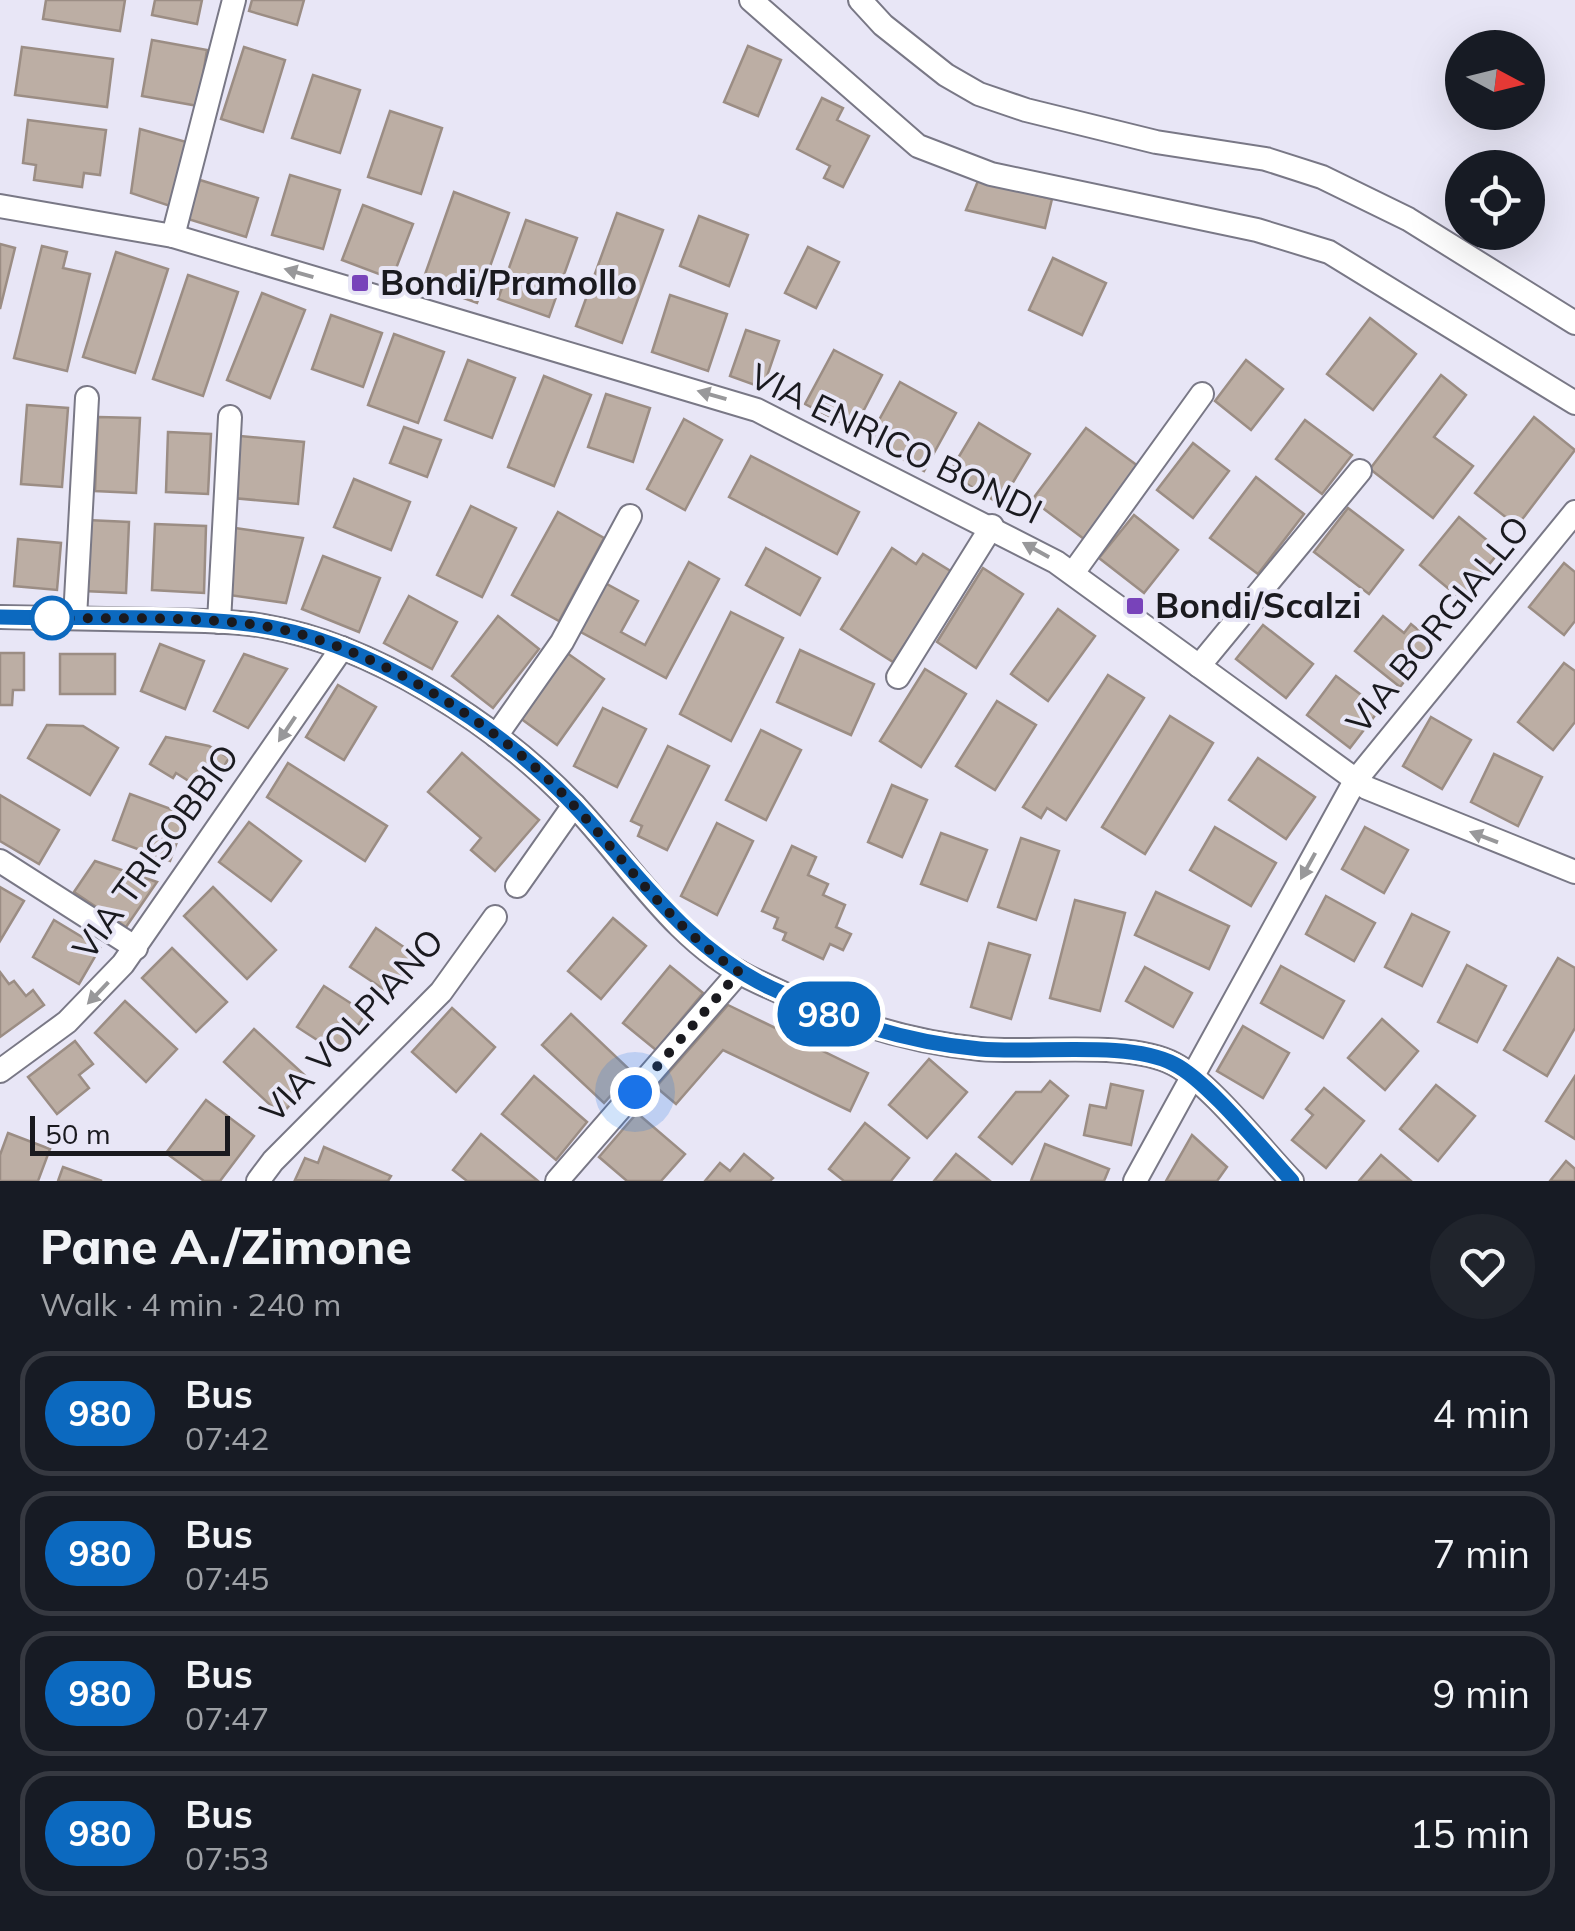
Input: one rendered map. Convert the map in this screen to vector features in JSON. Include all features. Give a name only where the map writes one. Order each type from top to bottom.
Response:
[{"type":"street","points":[[173,236],[234,0]]},
{"type":"street","points":[[751,0],[918,146],[991,174],[1257,230],[1328,252],[1575,403]]},
{"type":"street","points":[[860,0],[883,25],[946,75],[979,94],[1026,110],[1156,142],[1266,159],[1322,177],[1408,220],[1575,323]]},
{"type":"street","name":"VIA ENRICO BONDI","points":[[0,206],[173,236],[742,404],[992,526],[1073,573],[1355,781],[1408,808],[1575,872]]},
{"type":"street","points":[[1073,573],[1202,394]]},
{"type":"street","points":[[75,618],[87,398]]},
{"type":"street","points":[[220,622],[230,417]]},
{"type":"street","points":[[1200,666],[1360,472]]},
{"type":"street","name":"VIA BORGIALLO","points":[[1136,1181],[1355,781],[1575,512]]},
{"type":"street","points":[[496,736],[562,642],[630,516]]},
{"type":"street","points":[[898,677],[992,526]]},
{"type":"street","points":[[0,617],[220,622],[280,629],[342,648],[432,693],[496,736],[574,805],[676,921],[739,972],[836,1017],[884,1032],[978,1049],[1137,1053],[1166,1060],[1192,1074],[1292,1181]]},
{"type":"street","name":"VIA TRISOBBIO","points":[[0,1071],[68,1022],[136,948],[342,648]]},
{"type":"street","points":[[517,886],[574,805]]},
{"type":"street","points":[[0,861],[136,948]]},
{"type":"street","name":"VIA VOLPIANO","points":[[258,1181],[273,1160],[440,992],[495,917]]},
{"type":"street","points":[[557,1181],[739,972]]},
{"type":"building","points":[[46,0],[125,0],[120,31],[43,19]]},
{"type":"building","points":[[155,0],[202,0],[197,24],[152,15]]},
{"type":"building","points":[[252,0],[304,0],[297,25],[249,11]]},
{"type":"building","points":[[152,40],[207,50],[198,106],[142,96]]},
{"type":"building","points":[[748,46],[781,60],[758,116],[724,102]]},
{"type":"building","points":[[22,47],[113,59],[107,107],[15,95]]},
{"type":"building","points":[[244,47],[285,60],[263,132],[221,119]]},
{"type":"building","points":[[313,75],[360,90],[340,153],[292,138]]},
{"type":"building","points":[[822,98],[843,108],[837,120],[869,136],[843,187],[824,178],[830,166],[797,149]]},
{"type":"building","points":[[390,111],[442,128],[421,194],[368,177]]},
{"type":"building","points":[[28,120],[106,130],[100,175],[84,173],[82,187],[34,180],[36,165],[23,163]]},
{"type":"building","points":[[140,129],[190,143],[173,207],[131,193]]},
{"type":"building","points":[[290,175],[340,190],[323,249],[272,235]]},
{"type":"building","points":[[200,180],[258,198],[246,237],[188,219]]},
{"type":"building","points":[[978,181],[1052,199],[1045,228],[966,210]]},
{"type":"building","points":[[454,192],[509,213],[477,303],[422,283]]},
{"type":"building","points":[[363,205],[413,224],[392,279],[342,260]]},
{"type":"building","points":[[617,213],[663,230],[622,343],[576,326]]},
{"type":"building","points":[[699,216],[748,235],[729,286],[680,266]]},
{"type":"building","points":[[526,220],[577,238],[549,317],[498,299]]},
{"type":"building","points":[[0,244],[15,248],[0,309]]},
{"type":"building","points":[[42,246],[67,252],[63,268],[90,274],[67,371],[14,358]]},
{"type":"building","points":[[808,247],[839,262],[816,308],[785,293]]},
{"type":"building","points":[[116,252],[168,269],[135,373],[83,357]]},
{"type":"building","points":[[1053,258],[1106,283],[1082,335],[1029,310]]},
{"type":"building","points":[[188,275],[238,292],[203,396],[153,379]]},
{"type":"building","points":[[262,293],[305,310],[270,398],[227,380]]},
{"type":"building","points":[[670,295],[727,314],[708,371],[652,352]]},
{"type":"building","points":[[331,315],[382,333],[363,387],[312,369]]},
{"type":"building","points":[[1370,318],[1416,354],[1373,410],[1327,374]]},
{"type":"building","points":[[746,330],[779,341],[763,388],[730,376]]},
{"type":"building","points":[[394,334],[444,352],[418,423],[368,405]]},
{"type":"building","points":[[834,350],[882,375],[854,429],[805,404]]},
{"type":"building","points":[[468,360],[515,378],[492,438],[445,420]]},
{"type":"building","points":[[1246,360],[1283,389],[1251,430],[1215,401]]},
{"type":"building","points":[[1441,375],[1466,395],[1434,437],[1473,466],[1433,518],[1370,469]]},
{"type":"building","points":[[544,376],[591,395],[554,486],[508,467]]},
{"type":"building","points":[[900,382],[956,413],[924,471],[868,440]]},
{"type":"building","points":[[606,394],[650,408],[633,462],[588,447]]},
{"type":"building","points":[[27,405],[68,408],[62,487],[21,484]]},
{"type":"building","points":[[98,417],[140,418],[136,493],[95,491]]},
{"type":"building","points":[[1534,417],[1575,450],[1517,526],[1475,493]]},
{"type":"building","points":[[684,419],[722,440],[685,510],[647,489]]},
{"type":"building","points":[[1305,420],[1352,455],[1322,494],[1276,459]]},
{"type":"building","points":[[979,423],[1030,454],[1000,504],[949,473]]},
{"type":"building","points":[[404,427],[441,440],[427,477],[390,463]]},
{"type":"building","points":[[1086,428],[1138,466],[1084,539],[1032,500]]},
{"type":"building","points":[[168,432],[211,434],[208,494],[166,492]]},
{"type":"building","points":[[240,436],[304,442],[298,504],[233,498]]},
{"type":"building","points":[[1193,443],[1229,471],[1193,518],[1157,490]]},
{"type":"building","points":[[751,456],[859,512],[837,554],[729,497]]},
{"type":"building","points":[[1256,477],[1304,514],[1258,574],[1210,538]]},
{"type":"building","points":[[354,479],[410,502],[391,550],[334,527]]},
{"type":"building","points":[[471,506],[516,528],[482,597],[437,575]]},
{"type":"building","points":[[1348,508],[1403,550],[1369,594],[1314,552]]},
{"type":"building","points":[[558,512],[604,538],[559,621],[512,595]]},
{"type":"building","points":[[1134,515],[1178,550],[1144,593],[1099,558]]},
{"type":"building","points":[[1459,517],[1500,551],[1461,599],[1420,565]]},
{"type":"building","points":[[87,520],[129,522],[126,593],[84,591]]},
{"type":"building","points":[[155,524],[206,526],[204,593],[152,590]]},
{"type":"building","points":[[235,528],[303,538],[286,603],[229,595]]},
{"type":"building","points":[[18,539],[61,543],[57,590],[14,586]]},
{"type":"building","points":[[766,548],[820,578],[800,615],[746,585]]},
{"type":"building","points":[[892,548],[916,564],[923,554],[952,572],[893,662],[841,629]]},
{"type":"building","points":[[323,556],[380,578],[359,632],[302,609]]},
{"type":"building","points":[[689,562],[719,579],[666,678],[577,630],[603,582],[638,601],[621,632],[645,645]]},
{"type":"building","points":[[1564,563],[1575,572],[1575,621],[1564,635],[1529,607]]},
{"type":"building","points":[[983,568],[1023,594],[976,668],[937,642]]},
{"type":"building","points":[[409,596],[457,622],[432,669],[384,643]]},
{"type":"building","points":[[1058,609],[1095,636],[1048,701],[1011,674]]},
{"type":"building","points":[[731,612],[783,638],[731,741],[680,714]]},
{"type":"building","points":[[498,616],[539,649],[493,708],[452,676]]},
{"type":"building","points":[[1383,616],[1404,633],[1411,624],[1434,643],[1400,687],[1355,651]]},
{"type":"building","points":[[1263,625],[1313,664],[1286,698],[1236,659]]},
{"type":"building","points":[[160,644],[204,661],[185,709],[141,691]]},
{"type":"building","points":[[800,650],[874,684],[851,735],[777,702]]},
{"type":"building","points":[[0,653],[24,653],[24,690],[13,690],[12,705],[0,705]]},
{"type":"building","points":[[567,653],[604,679],[557,745],[520,718]]},
{"type":"building","points":[[60,654],[115,654],[115,694],[60,694]]},
{"type":"building","points":[[244,654],[287,669],[248,728],[214,711]]},
{"type":"building","points":[[1564,663],[1575,671],[1575,722],[1553,750],[1518,722]]},
{"type":"building","points":[[925,669],[966,694],[921,767],[880,741]]},
{"type":"building","points":[[1108,675],[1144,698],[1066,820],[1047,808],[1041,818],[1023,807]]},
{"type":"building","points":[[1336,676],[1380,709],[1350,748],[1307,715]]},
{"type":"building","points":[[338,685],[376,707],[344,760],[306,737]]},
{"type":"building","points":[[997,701],[1036,725],[995,790],[956,766]]},
{"type":"building","points":[[603,708],[646,729],[617,787],[574,766]]},
{"type":"building","points":[[1170,716],[1213,743],[1145,854],[1102,827]]},
{"type":"building","points":[[1431,717],[1471,740],[1442,789],[1403,766]]},
{"type":"building","points":[[47,725],[83,726],[118,748],[90,795],[28,758]]},
{"type":"building","points":[[761,730],[801,750],[766,820],[726,800]]},
{"type":"building","points":[[166,737],[209,746],[229,758],[211,788],[198,780],[195,785],[176,773],[173,778],[150,764]]},
{"type":"building","points":[[668,746],[709,766],[667,850],[638,836],[642,826],[631,821]]},
{"type":"building","points":[[462,753],[539,820],[495,871],[471,850],[481,838],[428,792]]},
{"type":"building","points":[[1494,754],[1542,777],[1518,826],[1471,802]]},
{"type":"building","points":[[1258,758],[1315,797],[1286,839],[1229,800]]},
{"type":"building","points":[[288,763],[387,826],[365,861],[267,797]]},
{"type":"building","points":[[892,785],[927,800],[902,857],[868,842]]},
{"type":"building","points":[[130,794],[187,815],[170,861],[113,840]]},
{"type":"building","points":[[0,795],[59,830],[39,864],[0,841]]},
{"type":"building","points":[[249,822],[301,861],[271,901],[219,862]]},
{"type":"building","points":[[717,823],[753,841],[717,915],[681,896]]},
{"type":"building","points":[[1215,827],[1276,863],[1251,906],[1190,870]]},
{"type":"building","points":[[1365,827],[1408,850],[1384,893],[1342,869]]},
{"type":"building","points":[[941,833],[987,850],[967,901],[921,884]]},
{"type":"building","points":[[1021,838],[1059,851],[1036,920],[998,907]]},
{"type":"building","points":[[792,846],[816,857],[808,875],[828,884],[823,895],[845,905],[836,927],[851,934],[843,950],[830,944],[823,959],[783,940],[786,933],[774,928],[778,918],[762,911]]},
{"type":"building","points":[[95,861],[157,882],[126,927],[74,892]]},
{"type":"building","points":[[0,887],[24,901],[0,941]]},
{"type":"building","points":[[213,887],[276,950],[247,979],[184,916]]},
{"type":"building","points":[[1156,892],[1229,926],[1209,969],[1135,935]]},
{"type":"building","points":[[1326,896],[1375,923],[1354,961],[1306,934]]},
{"type":"building","points":[[1075,900],[1125,913],[1100,1011],[1050,998]]},
{"type":"building","points":[[1412,914],[1449,932],[1422,986],[1385,967]]},
{"type":"building","points":[[613,918],[646,946],[601,999],[568,971]]},
{"type":"building","points":[[54,920],[100,948],[79,984],[33,957]]},
{"type":"building","points":[[376,928],[417,956],[391,994],[350,967]]},
{"type":"building","points":[[989,943],[1030,955],[1011,1019],[971,1007]]},
{"type":"building","points":[[172,948],[227,1002],[196,1032],[142,978]]},
{"type":"building","points":[[1558,958],[1575,968],[1575,1028],[1547,1076],[1504,1050]]},
{"type":"building","points":[[1467,965],[1506,986],[1477,1042],[1438,1022]]},
{"type":"building","points":[[670,966],[703,993],[656,1050],[623,1023]]},
{"type":"building","points":[[1281,966],[1344,1001],[1323,1038],[1261,1003]]},
{"type":"building","points":[[1145,967],[1192,993],[1173,1027],[1126,1001]]},
{"type":"building","points":[[0,972],[26,996],[33,990],[44,1005],[0,1037]]},
{"type":"building","points":[[324,986],[366,1013],[339,1054],[297,1027]]},
{"type":"building","points":[[125,1001],[177,1049],[146,1082],[95,1033]]},
{"type":"building","points":[[728,1005],[868,1073],[850,1111],[723,1050],[676,1104],[656,1087]]},
{"type":"building","points":[[452,1008],[495,1047],[456,1092],[412,1052]]},
{"type":"building","points":[[571,1014],[632,1072],[604,1103],[542,1045]]},
{"type":"building","points":[[1382,1019],[1418,1051],[1385,1090],[1348,1058]]},
{"type":"building","points":[[1243,1026],[1289,1053],[1263,1098],[1217,1071]]},
{"type":"building","points":[[254,1029],[311,1081],[281,1115],[224,1062]]},
{"type":"building","points":[[75,1041],[93,1064],[79,1075],[89,1088],[57,1114],[28,1077]]},
{"type":"building","points":[[929,1059],[967,1092],[927,1138],[889,1105]]},
{"type":"building","points":[[534,1076],[587,1122],[556,1160],[502,1114]]},
{"type":"building","points":[[1575,1076],[1575,1139],[1546,1121]]},
{"type":"building","points":[[1050,1081],[1068,1096],[1012,1164],[979,1137],[1016,1092],[1041,1092]]},
{"type":"building","points":[[1111,1084],[1143,1091],[1131,1145],[1084,1135],[1090,1105],[1106,1108]]},
{"type":"building","points":[[1436,1085],[1475,1116],[1438,1161],[1400,1129]]},
{"type":"building","points":[[1324,1088],[1364,1121],[1326,1168],[1292,1140],[1313,1115],[1306,1109]]},
{"type":"building","points":[[206,1100],[254,1136],[220,1181],[204,1181],[166,1153]]},
{"type":"building","points":[[637,1113],[685,1154],[661,1181],[627,1181],[599,1157]]},
{"type":"building","points":[[865,1123],[909,1158],[891,1181],[844,1181],[829,1169]]},
{"type":"building","points":[[8,1133],[50,1149],[38,1181],[0,1181],[0,1155]]},
{"type":"building","points":[[481,1134],[538,1181],[467,1181],[453,1170]]},
{"type":"building","points":[[1192,1135],[1227,1167],[1217,1181],[1166,1181]]},
{"type":"building","points":[[1045,1144],[1109,1169],[1104,1181],[1031,1181]]},
{"type":"building","points":[[324,1147],[391,1176],[388,1181],[295,1180],[305,1158],[318,1163]]},
{"type":"building","points":[[744,1154],[773,1178],[705,1181],[720,1163],[730,1171]]},
{"type":"building","points":[[956,1154],[990,1181],[934,1181]]},
{"type":"building","points":[[1381,1155],[1411,1181],[1359,1181]]},
{"type":"building","points":[[1566,1161],[1575,1169],[1575,1181],[1550,1181]]},
{"type":"building","points":[[63,1167],[102,1181],[58,1181]]},
{"type":"bus line","name":"980","points":[[0,617],[249,624],[316,638],[342,648],[456,707],[527,760],[574,805],[685,930],[739,972],[836,1017],[884,1032],[978,1049],[1116,1052],[1158,1057],[1192,1074],[1292,1181]]},
{"type":"place","name":"Bondi/Pramollo","points":[[360,283]]},
{"type":"place","name":"Bondi/Scalzi","points":[[1135,606]]},
{"type":"route","points":[[52,618],[249,624],[316,638],[432,693],[527,760],[574,805],[685,930],[739,972],[635,1092]]}]
